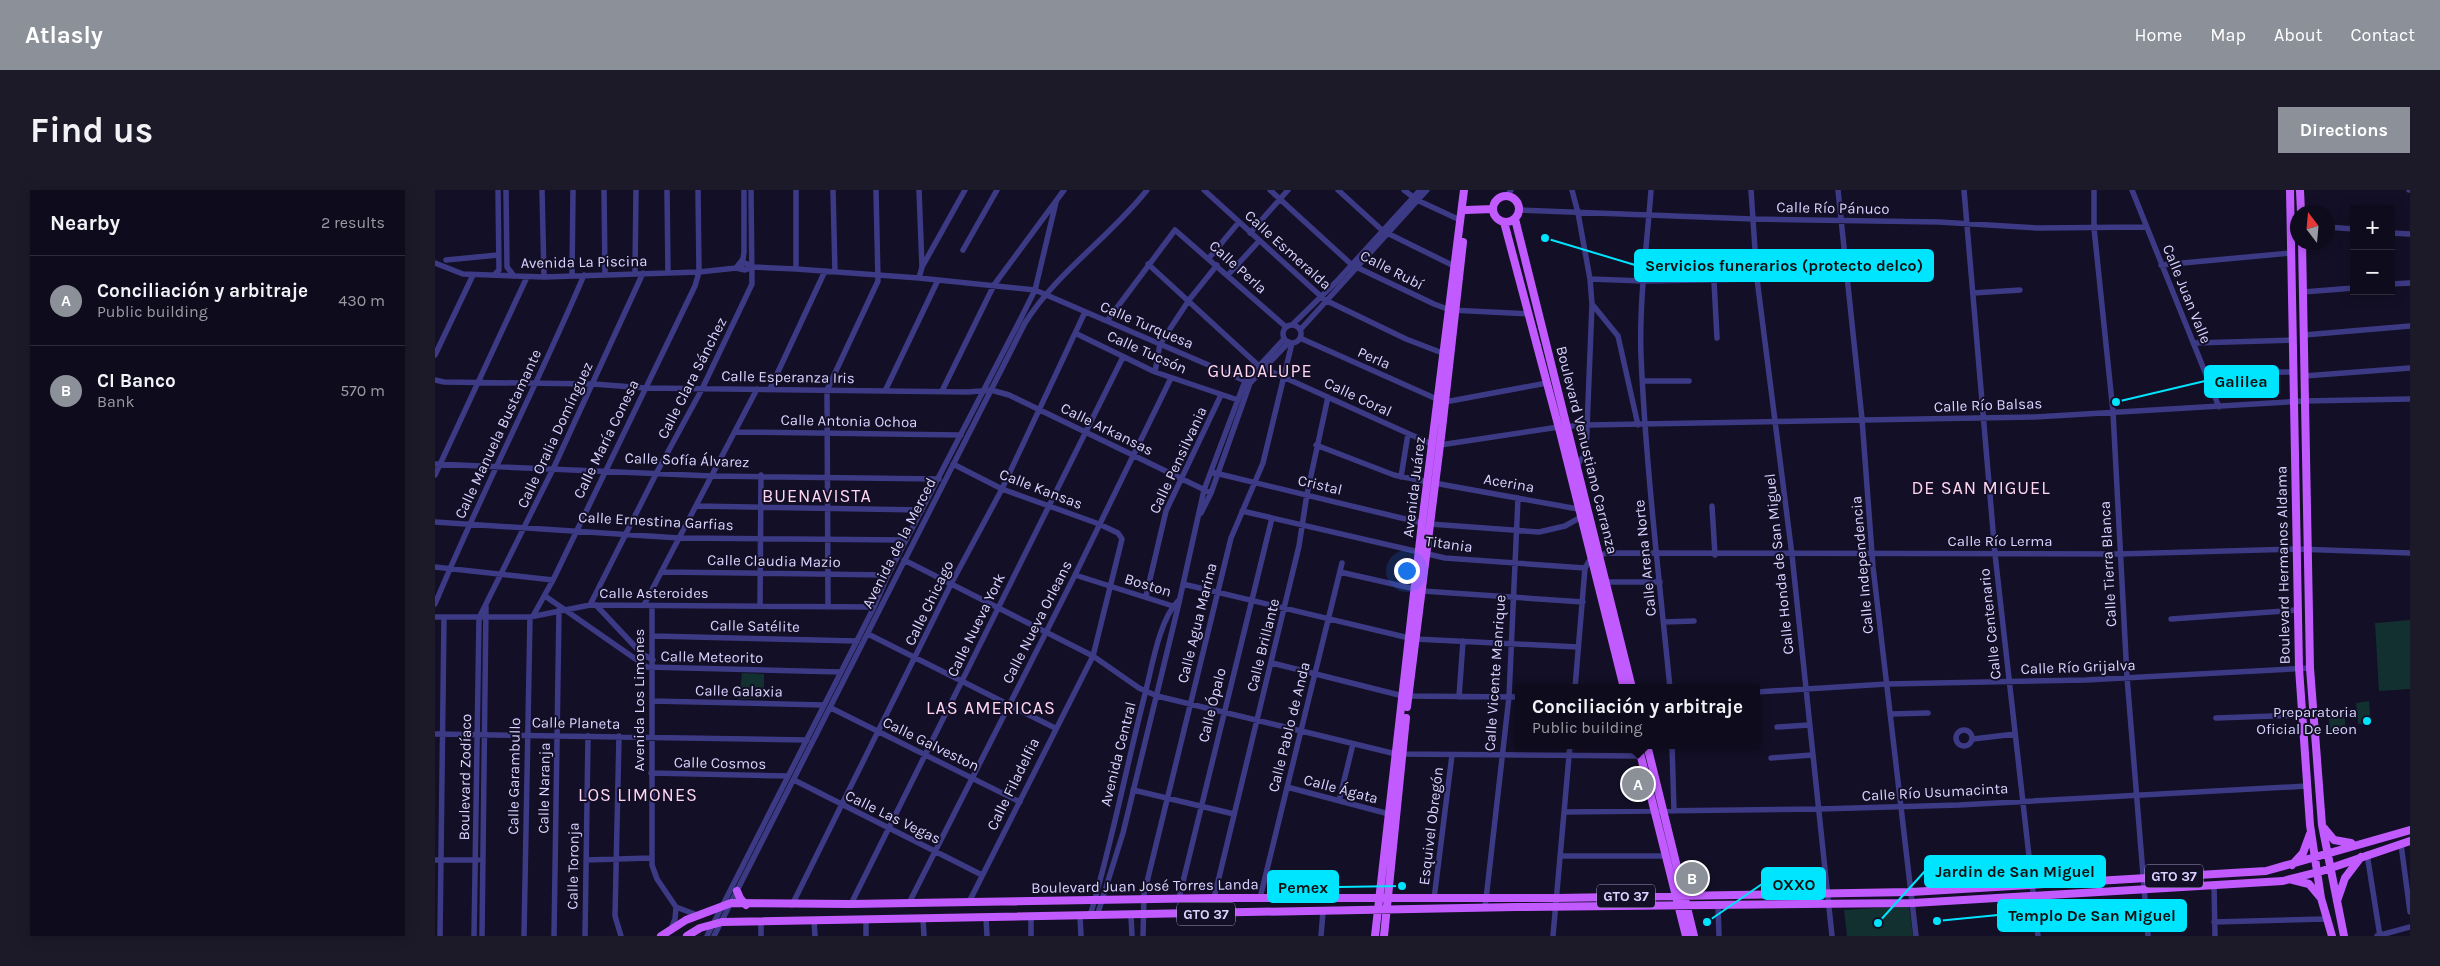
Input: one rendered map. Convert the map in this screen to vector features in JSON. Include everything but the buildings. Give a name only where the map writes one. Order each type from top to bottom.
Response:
[{"type":"main road","name":"Avenida Juárez","points":[[1383,936],[1383,900],[1412,638],[1437,445],[1452,310],[1454,266],[1464,190]]},
{"type":"main road","name":"Avenida Juárez","points":[[1442,401],[1445,354],[1469,190]]},
{"type":"main road","points":[[1493,209],[1497,218],[1504,222],[1515,219],[1519,210],[1514,199],[1495,190]]},
{"type":"main road","name":"Boulevard Hermanos Aldama","points":[[2290,190],[2299,668],[2310,825],[2321,898],[2332,936]]},
{"type":"main road","points":[[2300,190],[2301,205]]},
{"type":"main road","points":[[1493,209],[1504,194]]},
{"type":"main road","points":[[1466,210],[1493,209]]},
{"type":"main road","name":"Boulevard Venustiano Carranza","points":[[1515,219],[1563,427],[1578,509],[1606,582],[1631,684]]},
{"type":"main road","name":"Boulevard Venustiano Carranza","points":[[1504,222],[1547,383],[1577,464],[1623,684]]},
{"type":"main road","name":"Boulevard Hermanos Aldama","points":[[2302,250],[2310,668],[2322,825],[2344,936]]},
{"type":"main road","points":[[1639,749],[1666,856],[1680,895]]},
{"type":"main road","points":[[1648,749],[1664,811],[1686,936]]},
{"type":"main road","name":"Avenida Juárez","points":[[1383,900],[1389,814],[1399,755]]},
{"type":"main road","points":[[2291,866],[2305,848],[2310,825]]},
{"type":"main road","points":[[2322,825],[2328,835],[2338,842],[2363,842]]},
{"type":"main road","name":"Boulevard Juan José Torres Landa","points":[[661,936],[697,915],[731,904],[1143,901],[1179,898],[1383,900],[1911,892],[2267,871],[2291,866],[2363,842],[2410,830]]},
{"type":"main road","name":"Boulevard Juan José Torres Landa","points":[[687,936],[717,922],[1131,916],[1485,908],[1913,903],[2291,880],[2410,841]]},
{"type":"main road","points":[[2337,908],[2339,892],[2345,878],[2364,855]]},
{"type":"main road","points":[[2291,880],[2309,884],[2321,898]]},
{"type":"main road","points":[[737,891],[746,905]]},
{"type":"main road","points":[[1143,901],[1189,903],[1203,898]]},
{"type":"main road","points":[[835,920],[838,913],[836,904]]},
{"type":"main road","points":[[851,904],[849,912],[851,920]]},
{"type":"main road","points":[[1682,906],[1694,936]]},
{"type":"main road","name":"Avenida Juárez","points":[[1375,936],[1382,911]]},
{"type":"street","points":[[494,276],[499,270],[498,190]]},
{"type":"street","points":[[506,190],[508,270],[514,276]]},
{"type":"street","points":[[542,190],[543,277]]},
{"type":"street","points":[[572,276],[573,190]]},
{"type":"street","points":[[604,190],[605,274]]},
{"type":"street","points":[[635,273],[637,190]]},
{"type":"street","points":[[667,190],[668,273]]},
{"type":"street","points":[[698,190],[699,272]]},
{"type":"street","points":[[737,268],[744,256],[744,190]]},
{"type":"street","name":"Calle Clara Sánchez","points":[[593,605],[657,472],[703,389],[754,279],[751,190]]},
{"type":"street","points":[[796,190],[797,269]]},
{"type":"street","points":[[833,190],[835,272]]},
{"type":"street","points":[[828,607],[827,390],[876,288],[879,275],[876,190]]},
{"type":"street","points":[[919,190],[922,267]]},
{"type":"street","points":[[919,278],[922,267],[965,190]]},
{"type":"street","points":[[963,250],[997,190]]},
{"type":"street","points":[[941,391],[994,284],[1064,190]]},
{"type":"street","name":"Avenida de la Merced","points":[[707,936],[731,904],[807,740],[874,607],[888,575],[961,435],[1025,323],[1047,294],[1121,220],[1147,190]]},
{"type":"street","name":"Calle Esmeralda","points":[[1204,190],[1323,299],[1405,338],[1445,354]]},
{"type":"street","name":"Calle Rubí","points":[[1270,190],[1355,266],[1452,310],[1529,314]]},
{"type":"street","points":[[1250,233],[1288,190]]},
{"type":"street","points":[[1338,190],[1385,232],[1454,266]]},
{"type":"street","points":[[1404,190],[1415,199],[1461,220]]},
{"type":"street","points":[[1415,199],[1420,190]]},
{"type":"street","points":[[1323,299],[1300,330],[1300,338],[1288,341],[1283,332],[1286,326],[1293,324],[1323,299],[1415,199],[1427,190]]},
{"type":"street","points":[[1572,190],[1590,279],[1592,304],[1586,453],[1577,464]]},
{"type":"street","name":"Calle Arena Norte","points":[[1651,190],[1643,281],[1641,355],[1645,425],[1670,684]]},
{"type":"street","name":"Calle Honda de San Miguel","points":[[1751,190],[1757,279],[1792,555],[1832,936]]},
{"type":"street","name":"Calle Independencia","points":[[1838,190],[1862,419],[1871,552],[1916,936]]},
{"type":"street","name":"Calle Centenario","points":[[1964,190],[1995,554],[2037,936]]},
{"type":"street","name":"Calle Tierra Blanca","points":[[2094,190],[2094,228],[2113,412],[2127,677],[2148,936]]},
{"type":"street","name":"Calle Juan Valle","points":[[2132,190],[2219,407]]},
{"type":"street","name":"Avenida de la Merced","points":[[715,936],[721,907],[831,708],[953,464],[1035,290],[1056,202]]},
{"type":"street","name":"Calle Río Pánuco","points":[[1519,210],[1753,219],[2094,228],[2145,226]]},
{"type":"street","points":[[1209,258],[1239,222]]},
{"type":"street","points":[[2335,228],[2350,229]]},
{"type":"street","name":"Calle Perla","points":[[1148,264],[1175,230],[1286,326]]},
{"type":"street","points":[[2395,233],[2410,234]]},
{"type":"street","points":[[1228,275],[1259,241]]},
{"type":"street","points":[[2161,265],[2291,253]]},
{"type":"street","points":[[446,260],[498,255]]},
{"type":"street","name":"Avenida La Piscina","points":[[435,263],[456,272],[473,275],[543,277],[699,272],[737,268],[745,263],[753,267],[994,284],[1035,290]]},
{"type":"street","points":[[1107,320],[1148,264]]},
{"type":"street","name":"Calle Coral","points":[[1148,264],[1261,367],[1408,434],[1437,445]]},
{"type":"street","points":[[1155,372],[1160,344],[1189,300],[1217,265]]},
{"type":"street","points":[[499,270],[503,272],[508,270]]},
{"type":"street","points":[[769,389],[825,271]]},
{"type":"street","name":"Calle María Conesa","points":[[532,617],[553,580],[646,388],[695,286],[699,272]]},
{"type":"street","name":"Calle Oralia Domínguez","points":[[479,618],[503,574],[554,468],[643,273]]},
{"type":"street","points":[[435,355],[473,275]]},
{"type":"street","name":"Calle Manuela Bustamante","points":[[435,604],[584,275]]},
{"type":"street","points":[[435,475],[438,464],[527,277]]},
{"type":"street","points":[[1590,279],[1643,281],[1757,279]]},
{"type":"street","points":[[885,391],[938,280]]},
{"type":"street","points":[[1714,281],[1717,338]]},
{"type":"street","points":[[2395,284],[2410,282]]},
{"type":"street","points":[[2303,292],[2350,288]]},
{"type":"street","name":"Calle Turquesa","points":[[1035,290],[1248,382]]},
{"type":"street","points":[[1973,293],[2020,290]]},
{"type":"street","points":[[1592,304],[1618,336],[1638,425]]},
{"type":"street","name":"Calle Chicago","points":[[791,905],[916,658],[951,584],[1002,489],[1077,334],[1085,312]]},
{"type":"street","points":[[1293,324],[1300,330]]},
{"type":"street","points":[[2303,335],[2410,326]]},
{"type":"street","name":"Calle Tucsón","points":[[1077,334],[1155,372],[1237,400]]},
{"type":"street","name":"Perla","points":[[1300,338],[1442,401]]},
{"type":"street","points":[[2194,343],[2293,340]]},
{"type":"street","name":"Avenida Central","points":[[1199,517],[1211,493],[1214,473],[1237,400],[1248,382],[1288,341]]},
{"type":"street","name":"Calle Agua Marina","points":[[1143,936],[1143,901],[1167,797],[1233,528],[1265,458],[1284,378],[1288,341]]},
{"type":"street","name":"Calle Nueva York","points":[[851,904],[1123,357]]},
{"type":"street","points":[[2304,376],[2410,368]]},
{"type":"street","points":[[2206,373],[2293,372]]},
{"type":"street","name":"Calle Nueva Orleans","points":[[909,903],[1075,575],[1171,378]]},
{"type":"street","name":"Calle Esperanza Iris","points":[[435,380],[444,382],[593,384],[646,388],[885,391],[988,390]]},
{"type":"street","points":[[1643,381],[1689,381]]},
{"type":"street","name":"Avenida Central","points":[[1093,916],[1109,881],[1133,790],[1157,696],[1204,490],[1214,473],[1248,382]]},
{"type":"street","points":[[1442,401],[1547,383]]},
{"type":"street","points":[[645,605],[757,389]]},
{"type":"street","name":"Calle Arkansas","points":[[988,390],[1009,395],[1085,434],[1211,493]]},
{"type":"street","name":"Calle Pensilvania","points":[[1146,596],[1163,522],[1221,395]]},
{"type":"street","name":"Calle Brillante","points":[[1214,898],[1285,609],[1303,526],[1316,445],[1328,397]]},
{"type":"street","name":"Calle Río Balsas","points":[[1563,427],[1862,419],[1983,418],[2304,401],[2410,399]]},
{"type":"street","points":[[1437,445],[1563,427]]},
{"type":"street","name":"Calle Antonia Ochoa","points":[[736,432],[961,435]]},
{"type":"street","points":[[1401,477],[1408,434]]},
{"type":"street","name":"Acerina","points":[[1316,445],[1401,477],[1578,509]]},
{"type":"street","name":"Calle Sofía Álvarez","points":[[438,464],[657,472],[712,476],[761,475],[939,479]]},
{"type":"street","name":"Calle Kansas","points":[[953,464],[1002,489],[1099,524],[1120,535]]},
{"type":"street","name":"Cristal","points":[[1214,473],[1426,523],[1539,532],[1556,528],[1581,517]]},
{"type":"street","points":[[759,606],[761,475]]},
{"type":"street","name":"Calle Vicente Manrique","points":[[1485,908],[1509,697],[1518,498]]},
{"type":"street","points":[[696,506],[922,510]]},
{"type":"street","points":[[1712,506],[1715,555]]},
{"type":"street","name":"Titania","points":[[1242,511],[1423,554],[1457,560],[1585,568]]},
{"type":"street","name":"Calle Ópalo","points":[[1179,898],[1272,518]]},
{"type":"street","name":"Calle Ernestina Garfias","points":[[435,522],[679,538],[906,540]]},
{"type":"street","name":"Calle Filadelfia","points":[[969,902],[1055,728],[1093,656],[1122,542],[1120,535]]},
{"type":"street","name":"Calle Río Lerma","points":[[1595,556],[1657,554],[1792,555],[1871,552],[2119,554],[2296,550],[2410,553]]},
{"type":"street","points":[[1575,684],[1585,568],[1595,556]]},
{"type":"street","points":[[904,560],[1093,656],[1146,692],[1157,696],[1399,755],[1569,754],[1640,756]]},
{"type":"street","name":"Calle Pablo de Anda","points":[[1260,898],[1342,563]]},
{"type":"street","points":[[435,568],[553,580]]},
{"type":"street","name":"Calle Claudia Mazio","points":[[661,572],[888,575]]},
{"type":"street","points":[[1340,572],[1419,590],[1513,599],[1583,602]]},
{"type":"street","name":"Boston","points":[[1075,575],[1177,605]]},
{"type":"street","points":[[1606,582],[1660,582]]},
{"type":"street","points":[[1183,584],[1412,638],[1578,647]]},
{"type":"street","name":"Calle Meteorito","points":[[545,596],[642,665],[653,668],[841,672]]},
{"type":"street","name":"Calle Asteroides","points":[[435,617],[532,617],[562,609],[593,605],[874,607]]},
{"type":"street","name":"Calle Meteorito","points":[[593,605],[642,654],[653,660]]},
{"type":"street","name":"Avenida Central","points":[[1099,901],[1101,879],[1155,654],[1177,605]]},
{"type":"street","name":"Avenida Los Limones","points":[[652,606],[651,858],[657,879],[676,907]]},
{"type":"street","points":[[486,607],[487,618]]},
{"type":"street","name":"Calle Naranja","points":[[554,936],[562,609]]},
{"type":"street","points":[[2171,619],[2297,610]]},
{"type":"street","points":[[440,936],[438,860],[444,734],[444,617]]},
{"type":"street","name":"Calle Garambullo","points":[[525,936],[527,735],[532,617]]},
{"type":"street","name":"Boulevard Zodíaco","points":[[479,618],[482,734],[482,936]]},
{"type":"street","name":"Boulevard Zodíaco","points":[[474,936],[487,618]]},
{"type":"street","points":[[1664,622],[1695,621]]},
{"type":"street","points":[[868,634],[1055,728]]},
{"type":"street","name":"Calle Satélite","points":[[653,636],[857,641]]},
{"type":"street","points":[[1459,696],[1463,641]]},
{"type":"street","points":[[1155,654],[1166,657]]},
{"type":"street","points":[[1272,663],[1406,696],[1515,697]]},
{"type":"street","name":"Calle Río Grijalva","points":[[1760,692],[1887,684],[2009,682],[2310,668]]},
{"type":"street","name":"Calle Galaxia","points":[[652,701],[824,705]]},
{"type":"street","name":"Calle Galveston","points":[[831,708],[1019,802]]},
{"type":"street","points":[[1890,714],[1928,713]]},
{"type":"street","points":[[2216,718],[2302,715]]},
{"type":"street","points":[[1777,727],[1809,725]]},
{"type":"street","name":"Calle Planeta","points":[[435,734],[807,740]]},
{"type":"street","points":[[1973,738],[2015,734]]},
{"type":"street","name":"Calle Toronja","points":[[585,936],[588,736]]},
{"type":"street","points":[[619,736],[615,916],[621,936]]},
{"type":"street","points":[[1339,801],[1353,744]]},
{"type":"street","points":[[1553,936],[1570,749]]},
{"type":"street","points":[[1672,749],[1674,811]]},
{"type":"street","name":"Esquivel Obregón","points":[[1434,899],[1452,755]]},
{"type":"street","points":[[1771,758],[1812,755]]},
{"type":"street","name":"Calle Cosmos","points":[[651,773],[791,778]]},
{"type":"street","name":"Calle Las Vegas","points":[[791,778],[841,806],[982,875]]},
{"type":"street","name":"Calle Río Usumacinta","points":[[1565,812],[1902,807],[2307,786]]},
{"type":"street","name":"Calle Ágata","points":[[1287,787],[1389,814]]},
{"type":"street","points":[[1133,790],[1234,814]]},
{"type":"street","points":[[2401,844],[2410,912]]},
{"type":"street","points":[[2364,855],[2379,936],[2410,927]]},
{"type":"street","points":[[1561,856],[1666,856]]},
{"type":"street","points":[[586,860],[651,858]]},
{"type":"street","points":[[438,860],[483,860]]},
{"type":"street","points":[[1101,879],[1109,881]]},
{"type":"street","points":[[2214,884],[2215,936]]},
{"type":"street","points":[[1718,906],[1719,936]]},
{"type":"street","points":[[670,930],[675,919],[676,907],[697,915]]},
{"type":"street","points":[[1321,936],[1323,912]]},
{"type":"street","points":[[1080,916],[1081,936]]},
{"type":"street","points":[[1131,916],[1132,936]]},
{"type":"street","points":[[1031,917],[1031,936]]},
{"type":"street","points":[[987,918],[987,936]]},
{"type":"street","points":[[923,919],[924,936]]},
{"type":"street","points":[[2214,922],[2327,919]]},
{"type":"street","points":[[814,920],[815,936]]},
{"type":"street","points":[[866,920],[866,936]]},
{"type":"street","points":[[761,921],[761,936]]},
{"type":"green space","points":[[2410,620],[2410,689],[2379,691],[2375,623]]},
{"type":"green space","points":[[742,673],[764,674],[764,698],[739,699]]},
{"type":"green space","points":[[2369,701],[2371,723],[2358,724],[2356,703]]},
{"type":"green space","points":[[2344,708],[2346,733],[2330,734],[2328,709]]},
{"type":"green space","points":[[1909,906],[1913,936],[1847,936],[1844,910]]},
{"type":"place","name":"Servicios funerarios (protecto delco)","points":[[1545,238]]},
{"type":"place","name":"Galilea","points":[[2116,402]]},
{"type":"place","name":"Preparatoria Oficial De Leon","points":[[2367,721]]},
{"type":"place","name":"Conciliación y arbitraje","points":[[1638,784]]},
{"type":"place","name":"CI Banco","points":[[1692,878]]},
{"type":"place","name":"Pemex","points":[[1402,886]]},
{"type":"place","name":"Templo De San Miguel","points":[[1937,921]]},
{"type":"place","name":"OXXO","points":[[1707,922]]},
{"type":"place","name":"Jardin de San Miguel","points":[[1878,923]]},
{"type":"district","name":"GUADALUPE","points":[[1260,371]]},
{"type":"district","name":"DE SAN MIGUEL","points":[[1981,488]]},
{"type":"district","name":"BUENAVISTA","points":[[817,496]]},
{"type":"district","name":"LAS AMERICAS","points":[[991,708]]},
{"type":"district","name":"LOS LIMONES","points":[[638,795]]}]
